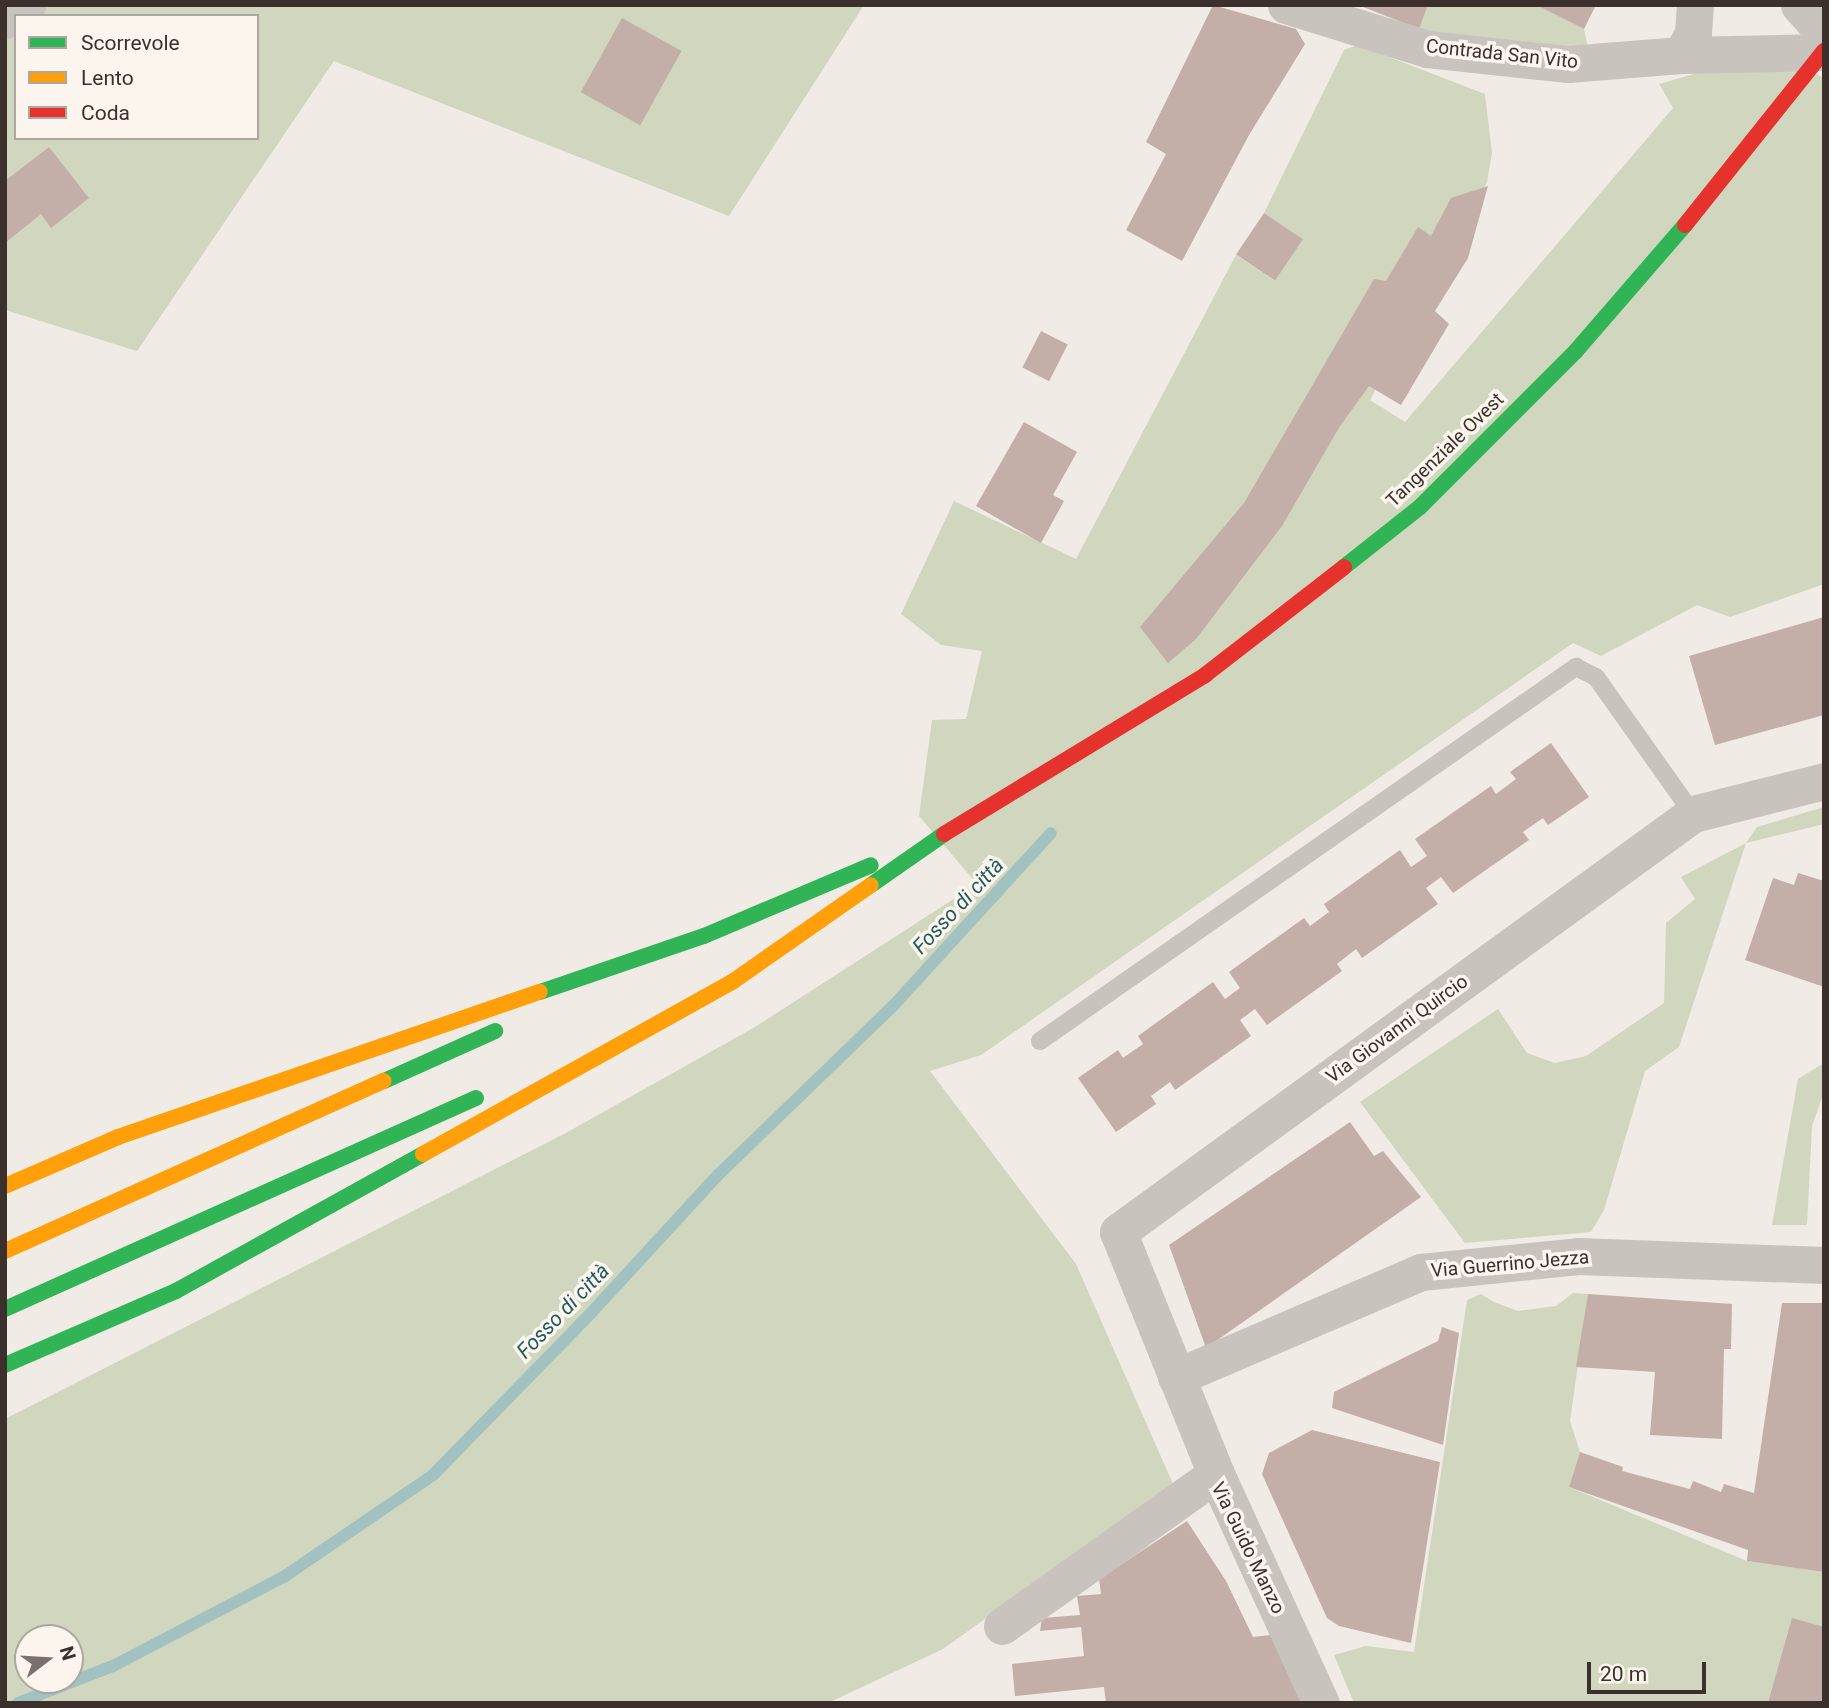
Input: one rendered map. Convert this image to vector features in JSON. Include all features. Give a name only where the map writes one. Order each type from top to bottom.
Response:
[{"type":"main road","name":"Tangenziale Ovest","points":[[944,834],[1205,674],[1420,507],[1575,352],[1700,207],[1824,51]]},
{"type":"main road","points":[[553,1005],[704,936],[944,834]]},
{"type":"main road","points":[[5,1365],[176,1291],[732,982],[944,834]]},
{"type":"main road","points":[[5,1186],[118,1137],[704,936]]},
{"type":"main road","points":[[544,1067],[732,982]]},
{"type":"main road","points":[[5,1251],[516,1022]]},
{"type":"main road","points":[[5,1309],[495,1090]]},
{"type":"street","points":[[5,20],[27,5]]},
{"type":"street","name":"Contrada San Vito","points":[[1286,5],[1427,49],[1568,64],[1681,55],[1824,51]]},
{"type":"street","points":[[1681,55],[1693,33],[1695,5]]},
{"type":"street","points":[[1799,5],[1824,33]]},
{"type":"street","name":"Via Giovanni Quircio","points":[[1176,1377],[1118,1233],[1693,814],[1824,781]]},
{"type":"street","name":"Via Guerrino Jezza","points":[[1176,1377],[1421,1272],[1578,1256],[1824,1265]]},
{"type":"street","points":[[1176,1377],[1216,1474]]},
{"type":"street","name":"Via Guido Manzo","points":[[1002,1626],[1216,1474],[1321,1703]]},
{"type":"lane","points":[[1041,1041],[1576,667],[1597,677],[1693,814]]},
{"type":"green space","points":[[5,5],[864,5],[729,216],[334,61],[137,351],[5,310]]},
{"type":"green space","points":[[1428,5],[1536,5],[1584,29],[1588,48],[1514,49],[1419,29]]},
{"type":"green space","points":[[1358,45],[1485,94],[1492,153],[1487,182],[1370,400],[1405,422],[1673,108],[1659,84],[1729,64],[1796,63],[1824,78],[1824,584],[1730,617],[1697,605],[1601,656],[1573,643],[981,1055],[930,1071],[1076,1264],[1173,1484],[943,1649],[828,1703],[5,1703],[5,1419],[564,1134],[755,1027],[977,884],[919,816],[932,720],[966,719],[982,651],[941,645],[901,614],[954,501],[1076,559],[1236,255],[1275,281],[1302,239],[1264,213],[1344,50]]},
{"type":"green space","points":[[1824,807],[1824,824],[1746,843],[1757,827]]},
{"type":"green space","points":[[1746,843],[1679,1047],[1645,1071],[1604,1210],[1591,1232],[1465,1243],[1360,1102],[1498,1009],[1527,1053],[1555,1063],[1586,1056],[1664,1003],[1666,923],[1695,899],[1681,877]]},
{"type":"green space","points":[[1824,1063],[1824,1092],[1812,1126],[1807,1225],[1772,1225],[1798,1079]]},
{"type":"green space","points":[[1573,1293],[1588,1294],[1570,1421],[1580,1452],[1569,1487],[1747,1561],[1824,1572],[1824,1703],[1354,1703],[1334,1655],[1366,1646],[1414,1652],[1467,1300],[1481,1294],[1518,1311],[1556,1306]]},
{"type":"building","points":[[1213,5],[1296,29],[1305,44],[1249,135],[1182,261],[1126,230],[1166,154],[1146,142]]},
{"type":"building","points":[[1358,5],[1428,5],[1419,29]]},
{"type":"building","points":[[1536,5],[1596,5],[1584,29]]},
{"type":"building","points":[[622,18],[681,51],[640,125],[581,92]]},
{"type":"building","points":[[49,147],[89,198],[51,228],[41,214],[5,243],[5,181]]},
{"type":"building","points":[[1488,186],[1468,258],[1435,311],[1449,324],[1401,405],[1369,386],[1340,426],[1282,526],[1196,639],[1168,663],[1140,627],[1244,503],[1374,279],[1386,281],[1418,227],[1431,236],[1451,198]]},
{"type":"building","points":[[1264,213],[1303,239],[1275,281],[1236,254]]},
{"type":"building","points":[[1041,331],[1068,345],[1049,381],[1022,368]]},
{"type":"building","points":[[1024,422],[1077,452],[1053,495],[1064,501],[1041,543],[976,506]]},
{"type":"building","points":[[1824,617],[1824,715],[1715,745],[1689,656]]},
{"type":"building","points":[[1551,743],[1589,797],[1548,825],[1543,818],[1523,832],[1529,840],[1453,893],[1441,877],[1426,888],[1438,904],[1362,958],[1356,949],[1337,964],[1342,971],[1267,1025],[1255,1009],[1240,1020],[1251,1036],[1175,1090],[1170,1082],[1151,1096],[1156,1104],[1116,1132],[1078,1078],[1118,1050],[1123,1058],[1143,1044],[1138,1036],[1213,982],[1225,999],[1240,988],[1229,972],[1304,918],[1310,926],[1329,912],[1324,904],[1400,850],[1411,867],[1427,856],[1415,839],[1491,786],[1496,794],[1516,779],[1510,772]]},
{"type":"building","points":[[1798,873],[1824,881],[1824,987],[1745,960],[1773,878],[1794,885]]},
{"type":"building","points":[[1350,1122],[1374,1156],[1383,1151],[1421,1197],[1206,1348],[1169,1245]]},
{"type":"building","points":[[1588,1294],[1732,1304],[1731,1349],[1724,1349],[1722,1439],[1650,1435],[1655,1372],[1576,1367]]},
{"type":"building","points":[[1782,1303],[1824,1303],[1824,1572],[1747,1561],[1748,1550],[1569,1487],[1580,1452],[1623,1467],[1622,1471],[1690,1489],[1693,1481],[1721,1492],[1724,1484],[1754,1493]]},
{"type":"building","points":[[1442,1327],[1459,1333],[1443,1445],[1332,1408],[1334,1392],[1438,1341]]},
{"type":"building","points":[[1312,1430],[1440,1462],[1411,1643],[1339,1626],[1327,1618],[1262,1474],[1269,1453]]},
{"type":"building","points":[[1187,1521],[1226,1581],[1253,1637],[1278,1634],[1306,1703],[1106,1703],[1104,1687],[1015,1696],[1012,1664],[1084,1656],[1081,1627],[1040,1631],[1042,1618],[1080,1615],[1077,1596],[1101,1594],[1099,1579]]},
{"type":"building","points":[[1792,1618],[1824,1627],[1824,1703],[1768,1703]]},
{"type":"waterway","name":"Fosso di città","points":[[18,1703],[113,1666],[285,1576],[433,1475],[591,1313],[719,1174],[893,1006],[1051,833]]},
{"type":"traffic: fast","points":[[1344,567],[1420,507],[1575,352],[1685,225]]},
{"type":"traffic: fast","points":[[871,885],[944,834]]},
{"type":"traffic: fast","points":[[540,992],[704,936],[871,865]]},
{"type":"traffic: fast","points":[[384,1081],[495,1031]]},
{"type":"traffic: fast","points":[[5,1309],[476,1098]]},
{"type":"traffic: fast","points":[[5,1365],[176,1291],[423,1154]]},
{"type":"traffic: slow","points":[[423,1154],[732,982],[871,885]]},
{"type":"traffic: slow","points":[[5,1186],[118,1137],[540,992]]},
{"type":"traffic: slow","points":[[5,1251],[384,1081]]},
{"type":"traffic: jam","points":[[1685,225],[1824,51]]},
{"type":"traffic: jam","points":[[944,834],[1205,675],[1344,567]]}]
